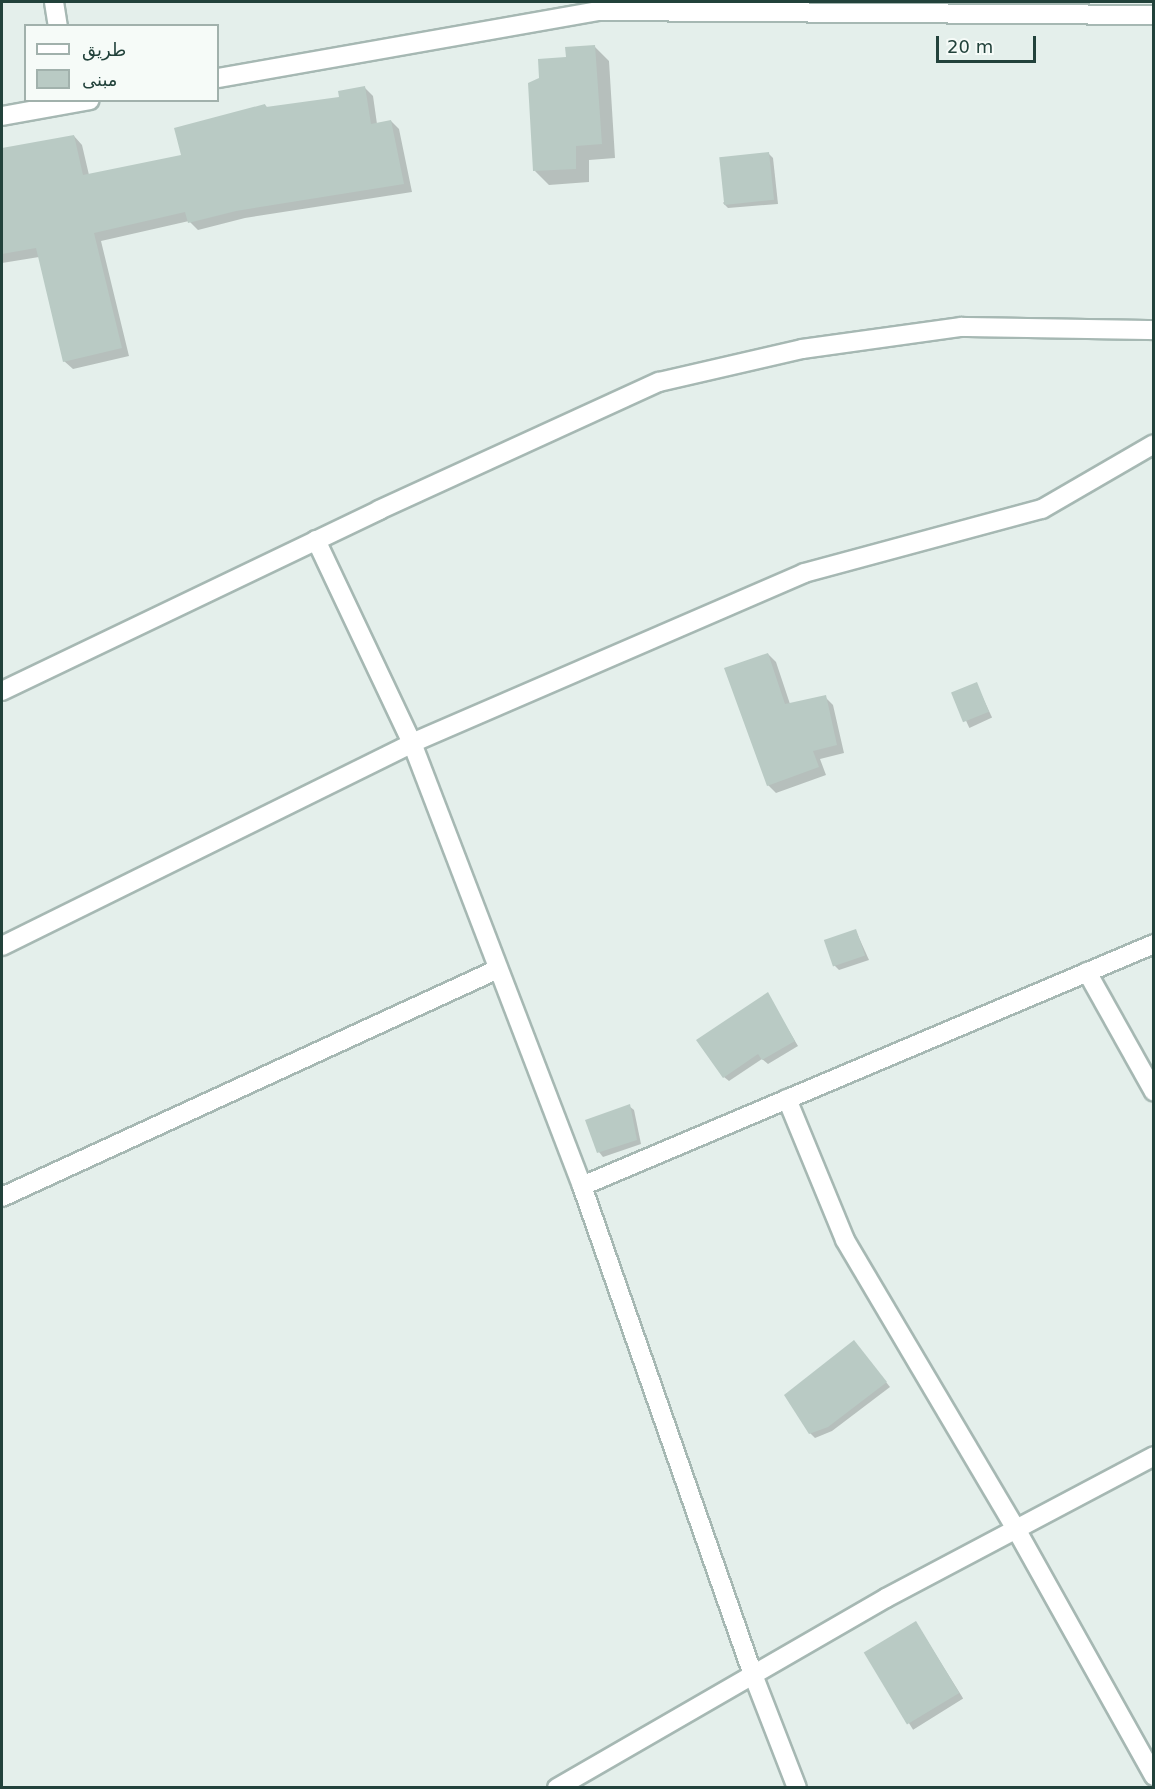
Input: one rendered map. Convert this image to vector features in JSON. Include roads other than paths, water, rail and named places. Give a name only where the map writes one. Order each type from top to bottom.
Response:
[{"type":"street","points":[[54,2],[58,24]]},
{"type":"street","points":[[219,78],[597,11],[1109,7],[1154,15]]},
{"type":"street","points":[[2,116],[78,102]]},
{"type":"street","points":[[2,691],[316,540],[658,382],[802,349],[961,327],[1154,330]]},
{"type":"street","points":[[2,946],[412,743],[804,573],[1042,509],[1154,444]]},
{"type":"street","points":[[316,540],[412,743],[496,970],[582,1186],[752,1672],[797,1788]]},
{"type":"street","points":[[582,1186],[1154,944]]},
{"type":"street","points":[[2,1197],[496,970]]},
{"type":"street","points":[[1087,972],[1154,1092]]},
{"type":"street","points":[[787,1099],[845,1240],[1016,1529],[1154,1776]]},
{"type":"street","points":[[557,1788],[752,1672],[1154,1456]]}]
